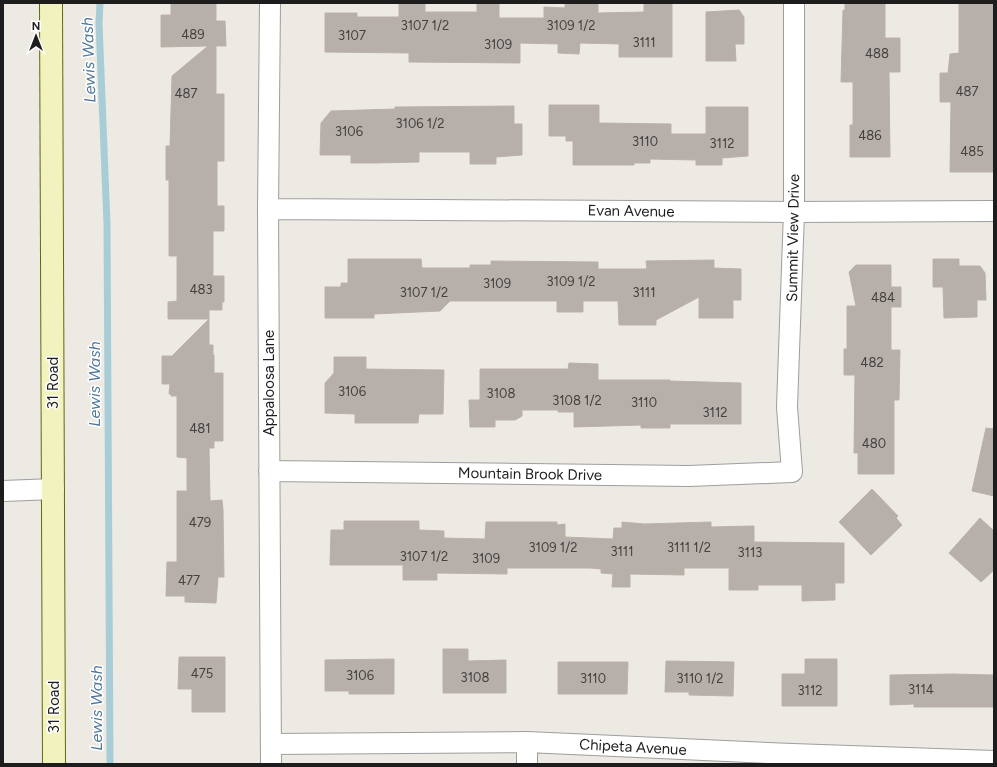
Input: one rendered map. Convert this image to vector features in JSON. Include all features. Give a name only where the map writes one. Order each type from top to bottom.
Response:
[{"type":"street","name":"31 Road","points":[[51,3],[54,764]]},
{"type":"street","name":"Appaloosa Lane","points":[[270,3],[268,209],[271,764]]},
{"type":"street","name":"Summit View Drive","points":[[792,472],[787,407],[794,212],[794,3]]},
{"type":"street","name":"Evan Avenue","points":[[268,209],[794,212],[994,211]]},
{"type":"street","name":"Mountain Brook Drive","points":[[269,471],[682,476],[792,472]]},
{"type":"street","points":[[3,491],[54,489]]},
{"type":"street","points":[[527,742],[527,764]]},
{"type":"street","name":"Chipeta Avenue","points":[[271,744],[527,742],[792,759],[994,761]]},
{"type":"building","points":[[171,3],[216,3],[216,21],[225,21],[226,46],[216,46],[216,94],[224,94],[224,161],[217,161],[217,206],[224,206],[224,231],[213,231],[213,276],[224,276],[224,302],[222,302],[222,310],[209,310],[209,319],[168,319],[168,302],[177,301],[177,256],[169,256],[169,180],[166,180],[166,146],[170,146],[172,76],[208,46],[161,47],[161,15],[171,15]]},
{"type":"building","points":[[399,3],[425,3],[425,12],[477,12],[477,3],[499,3],[499,18],[544,18],[544,7],[565,8],[565,4],[598,4],[598,13],[644,12],[644,3],[672,3],[672,57],[619,57],[619,44],[580,43],[579,54],[558,53],[558,44],[520,43],[520,63],[409,62],[409,53],[325,52],[325,13],[357,13],[357,17],[399,17]]},
{"type":"building","points":[[845,3],[885,3],[885,38],[900,38],[900,72],[889,72],[890,157],[850,157],[850,125],[853,125],[853,82],[841,82],[843,10],[845,10]]},
{"type":"building","points":[[959,3],[994,3],[994,172],[950,172],[951,102],[940,102],[940,73],[948,73],[950,54],[959,53]]},
{"type":"building","points":[[739,10],[744,17],[744,44],[735,44],[736,61],[706,61],[706,12]]},
{"type":"building","points":[[549,105],[599,105],[599,123],[671,124],[671,134],[706,134],[706,107],[748,107],[748,156],[722,158],[722,165],[696,165],[696,160],[650,159],[650,163],[634,163],[634,165],[573,165],[573,141],[566,141],[566,136],[549,136]]},
{"type":"building","points":[[514,106],[514,124],[522,124],[522,155],[496,157],[496,164],[470,164],[470,152],[419,152],[419,162],[375,163],[351,163],[351,155],[320,155],[321,123],[331,111],[395,109],[395,107]]},
{"type":"building","points":[[348,259],[421,259],[422,268],[470,268],[470,265],[491,265],[491,261],[598,262],[598,269],[647,269],[646,261],[714,260],[714,268],[741,269],[741,300],[733,300],[733,318],[699,318],[699,297],[656,320],[656,325],[619,325],[618,301],[583,301],[583,312],[557,312],[557,301],[450,301],[440,311],[374,314],[374,318],[325,318],[325,287],[341,287],[341,283],[348,283]]},
{"type":"building","points":[[933,259],[959,259],[959,266],[980,266],[985,273],[986,300],[977,300],[977,317],[944,318],[943,287],[933,287]]},
{"type":"building","points":[[856,265],[891,265],[891,287],[901,287],[901,307],[891,307],[891,350],[900,350],[899,400],[894,400],[894,474],[858,474],[858,453],[854,453],[855,375],[844,375],[844,349],[847,349],[847,306],[856,306],[849,272]]},
{"type":"building","points":[[209,319],[209,345],[213,345],[214,373],[223,373],[223,441],[214,441],[214,448],[209,448],[210,501],[222,500],[223,509],[224,577],[218,577],[216,603],[185,602],[185,596],[166,596],[167,562],[177,562],[177,491],[187,491],[187,458],[177,457],[177,396],[171,396],[171,394],[169,394],[170,384],[162,384],[162,356],[172,356]]},
{"type":"building","points":[[334,357],[366,357],[366,369],[444,370],[443,414],[419,414],[418,423],[355,423],[355,414],[325,413],[325,383],[334,373]]},
{"type":"building","points":[[569,363],[598,364],[598,380],[670,380],[741,383],[741,424],[670,424],[670,428],[641,428],[641,425],[574,427],[574,412],[558,412],[558,410],[522,410],[522,416],[515,420],[495,420],[495,427],[470,427],[469,400],[480,400],[480,369],[568,369]]},
{"type":"building","points":[[986,428],[994,429],[994,496],[972,491]]},
{"type":"building","points":[[872,489],[898,516],[896,518],[902,525],[871,555],[839,522]]},
{"type":"building","points":[[980,518],[994,531],[994,570],[981,582],[949,553]]},
{"type":"building","points":[[344,521],[419,521],[419,530],[444,531],[444,538],[485,539],[486,522],[557,522],[557,525],[565,524],[565,537],[613,539],[614,528],[622,528],[622,522],[644,524],[711,522],[711,527],[754,526],[754,542],[844,543],[844,583],[835,583],[835,600],[802,601],[802,585],[758,585],[758,590],[729,590],[729,568],[684,568],[684,575],[630,574],[630,587],[612,587],[613,574],[601,573],[601,569],[590,568],[507,568],[507,574],[437,573],[437,580],[403,580],[403,565],[330,565],[331,530],[344,530]]},
{"type":"building","points":[[443,649],[468,649],[468,661],[506,660],[506,693],[443,693]]},
{"type":"building","points":[[179,657],[225,657],[225,712],[192,712],[192,689],[178,689]]},
{"type":"building","points":[[394,659],[394,694],[349,694],[349,691],[325,691],[325,660]]},
{"type":"building","points":[[805,659],[837,659],[837,706],[782,706],[782,674],[805,674]]},
{"type":"building","points":[[666,661],[734,662],[733,696],[689,695],[689,692],[665,692]]},
{"type":"building","points":[[558,662],[628,662],[627,694],[558,694]]},
{"type":"building","points":[[890,675],[994,675],[994,707],[914,707],[914,704],[890,705]]},
{"type":"waterway","name":"Lewis Wash","points":[[100,3],[99,23],[107,224],[110,764]]}]
